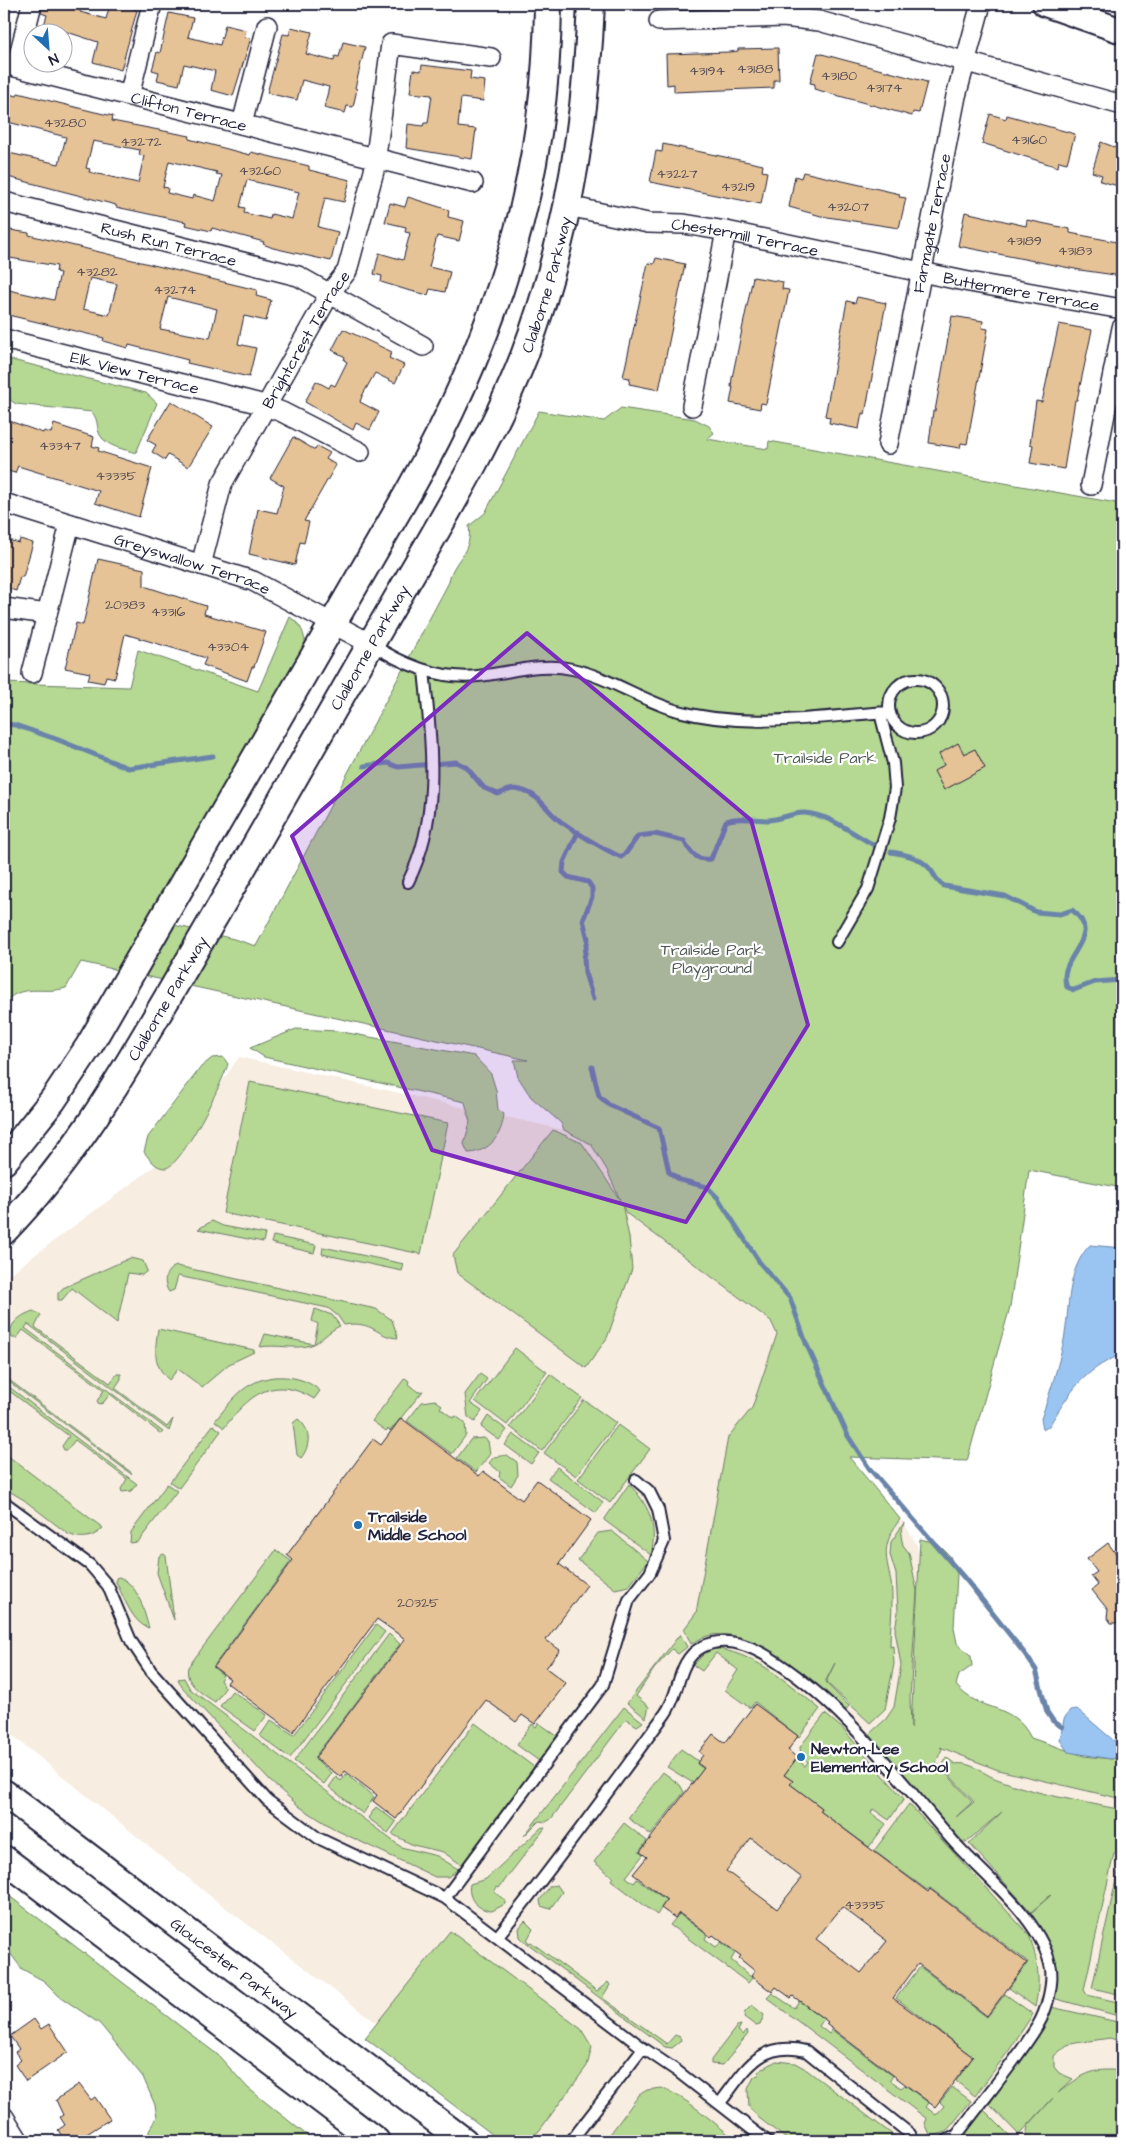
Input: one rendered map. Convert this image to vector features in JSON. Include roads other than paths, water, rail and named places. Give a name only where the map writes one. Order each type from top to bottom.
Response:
[{"type":"main road","points":[[4,1161],[53,1100],[89,1046],[333,624],[443,429],[471,370],[490,325],[510,264],[532,170],[543,88],[548,4]]},
{"type":"main road","name":"Claiborne Parkway","points":[[4,1231],[26,1208],[74,1149],[120,1079],[371,644],[489,435],[528,345],[568,206],[586,84],[591,4]]},
{"type":"main road","name":"Gloucester Parkway","points":[[4,1793],[464,2141]]},
{"type":"main road","points":[[4,1859],[376,2141]]},
{"type":"street","points":[[10,65],[32,4]]},
{"type":"street","points":[[129,96],[152,4]]},
{"type":"street","name":"Farmgate Terrace","points":[[888,444],[965,60],[981,4]]},
{"type":"street","points":[[1046,4],[1122,31]]},
{"type":"street","points":[[659,21],[783,17],[819,21],[1122,105]]},
{"type":"street","points":[[242,124],[267,26]]},
{"type":"street","name":"Brightcrest Terrace","points":[[201,565],[222,484],[330,293],[347,271],[375,158],[391,44],[491,58]]},
{"type":"street","name":"Clifton Terrace","points":[[10,65],[473,183]]},
{"type":"street","name":"Rush Run Terrace","points":[[4,202],[298,276],[423,346]]},
{"type":"street","name":"Chestermill Terrace","points":[[568,206],[648,223],[684,224],[726,231],[922,271]]},
{"type":"street","points":[[692,406],[726,231]]},
{"type":"street","name":"Buttermere Terrace","points":[[922,271],[969,282],[1122,309]]},
{"type":"street","points":[[1091,485],[1122,328]]},
{"type":"street","name":"Elk View Terrace","points":[[4,339],[266,406],[360,452]]},
{"type":"street","name":"Greyswallow Terrace","points":[[4,503],[252,581],[371,644]]},
{"type":"street","points":[[32,673],[70,524]]},
{"type":"street","points":[[4,608],[47,614]]},
{"type":"street","points":[[4,2117],[19,2141]]},
{"type":"lane","points":[[371,644],[392,658],[424,670],[476,676],[549,666],[572,669],[678,711],[718,719],[771,722],[885,712]]},
{"type":"lane","points":[[408,882],[415,869],[426,829],[433,772],[424,670]]},
{"type":"lane","points":[[837,942],[868,889],[890,818],[895,788],[885,712],[895,689],[909,680],[926,681],[934,685],[943,701],[940,718],[928,731],[919,733],[902,729],[885,712]]},
{"type":"lane","points":[[445,1898],[603,1685],[629,1600],[650,1573],[664,1541],[658,1509],[649,1491],[636,1480]]},
{"type":"lane","points":[[4,1502],[90,1565],[108,1586],[130,1641],[151,1671],[267,1800],[318,1838],[445,1898],[643,2048],[720,2103],[767,2141]]},
{"type":"lane","points":[[497,1937],[670,1708],[686,1660],[702,1647],[720,1641],[742,1644],[767,1656],[815,1692],[847,1720],[955,1843],[1028,1920],[1044,1946],[1051,1970],[1049,1995],[1040,2022],[957,2135],[946,2141]]},
{"type":"lane","points":[[720,2103],[755,2059],[772,2049],[788,2047],[806,2051],[910,2134],[912,2141]]},
{"type":"lane","points":[[571,2141],[643,2048]]},
{"type":"water","points":[[1090,1245],[1122,1248],[1122,1354],[1087,1375],[1071,1392],[1049,1426],[1043,1430],[1041,1419],[1054,1380],[1064,1340],[1073,1278],[1082,1255]]},
{"type":"water","points":[[1077,1709],[1113,1740],[1122,1745],[1122,1757],[1111,1759],[1068,1752],[1060,1740],[1064,1719],[1070,1710]]},
{"type":"waterway","points":[[4,724],[15,725],[56,739],[128,768],[213,756]]},
{"type":"waterway","points":[[364,766],[388,763],[398,767],[456,762],[466,767],[484,788],[498,794],[514,789],[530,793],[560,821],[589,840],[621,857],[638,836],[655,834],[684,841],[694,855],[701,859],[711,859],[726,821],[741,818],[773,820],[800,813],[815,815],[833,821],[874,845]]},
{"type":"waterway","points":[[578,832],[564,862],[563,872],[568,877],[588,882],[592,888],[592,897],[583,920],[588,939],[584,958],[585,973],[593,999]]},
{"type":"waterway","points":[[891,852],[918,859],[931,870],[938,881],[944,886],[1005,896],[1036,912],[1060,914],[1072,910],[1081,920],[1084,929],[1082,939],[1067,967],[1065,976],[1067,987],[1074,990],[1095,982],[1122,980]]},
{"type":"waterway","points":[[592,1067],[599,1096],[609,1105],[659,1128],[669,1172],[680,1180],[707,1187],[718,1198],[760,1263],[790,1298],[806,1343],[848,1436],[869,1468],[967,1581],[1025,1654],[1036,1670],[1047,1712],[1053,1721],[1062,1727]]},
{"type":"place","name":"Trailside Middle School","points":[[358,1525]]},
{"type":"place","name":"Newton-Lee Elementary School","points":[[801,1757]]},
{"type":"park label","name":"Trailside Park","points":[[825,757]]},
{"type":"park label","name":"Trailside Park Playground","points":[[712,958]]}]
